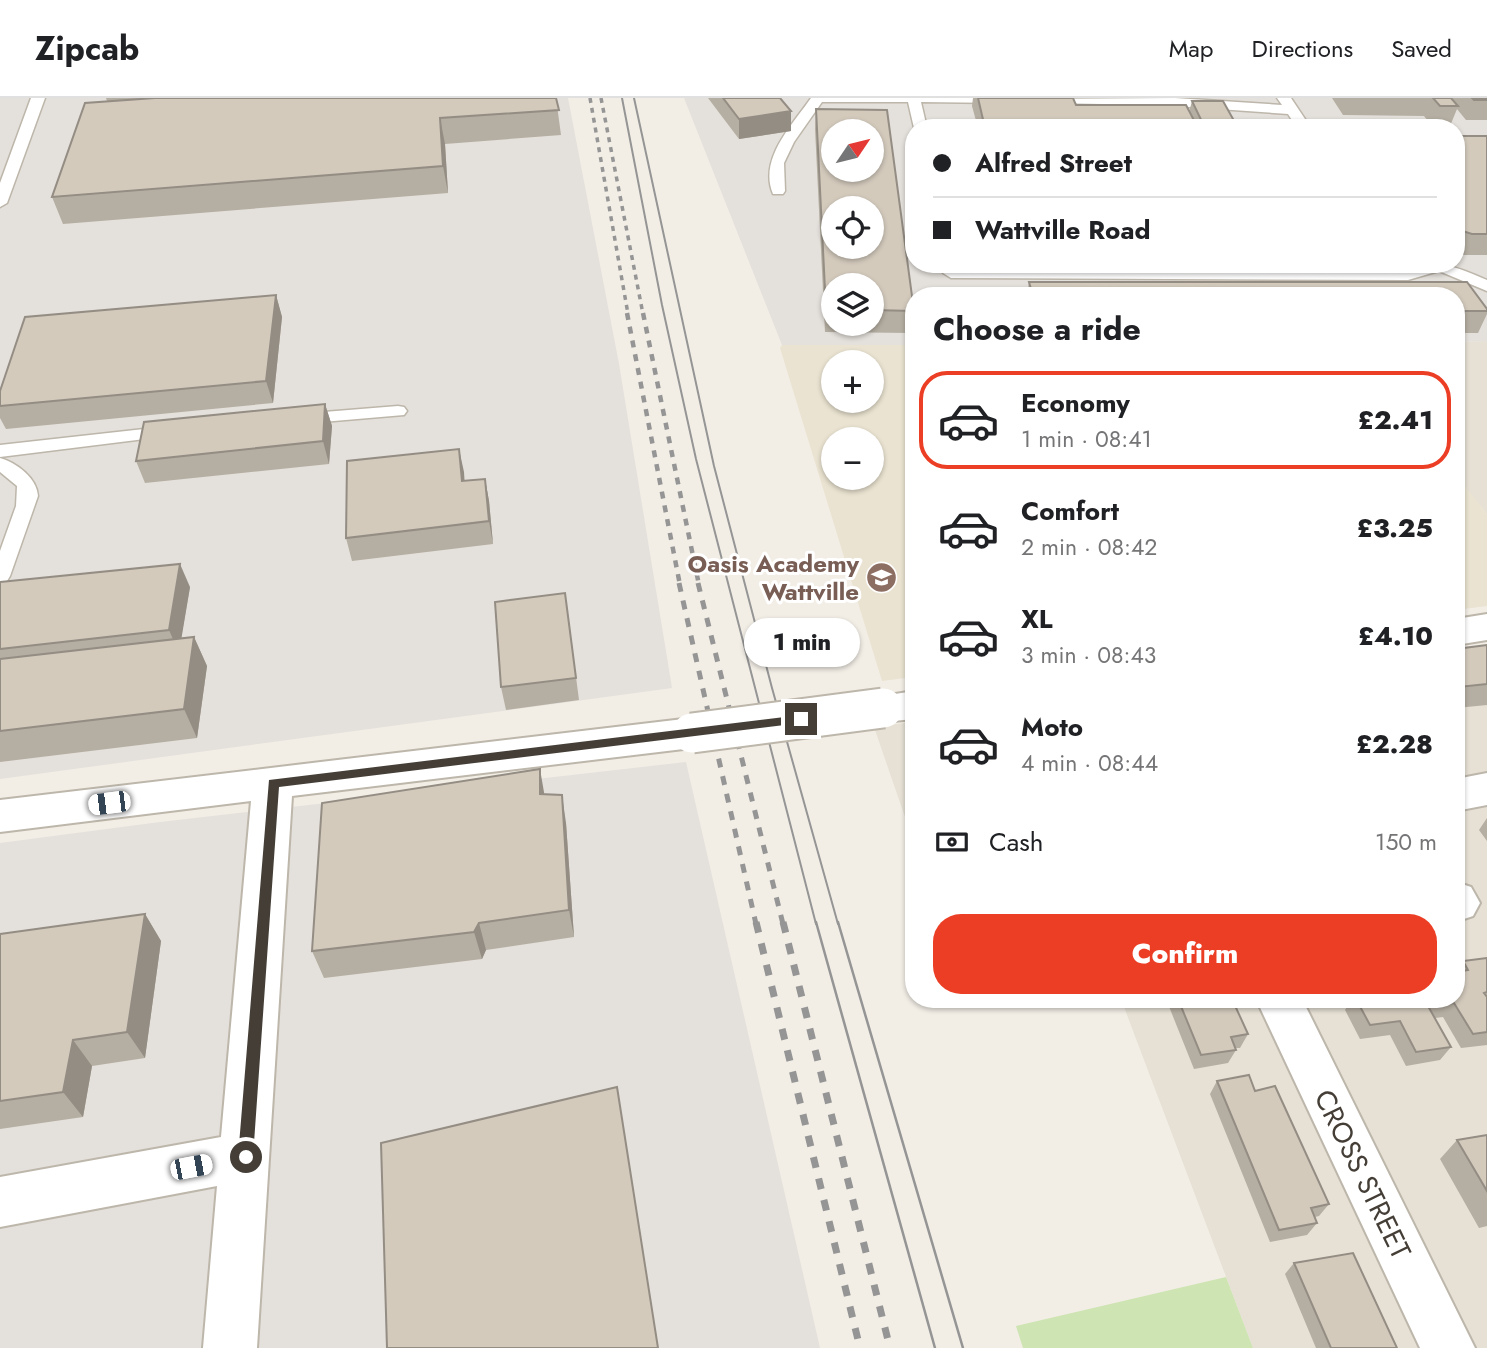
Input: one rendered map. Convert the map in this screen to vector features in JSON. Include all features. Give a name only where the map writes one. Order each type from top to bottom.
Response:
[{"type":"street","points":[[1465,631],[1487,627]]},
{"type":"street","points":[[0,816],[898,707]]},
{"type":"street","points":[[230,1348],[273,783]]},
{"type":"street","points":[[1465,793],[1487,789]]},
{"type":"street","name":"CROSS STREET","points":[[1283,1008],[1448,1348]]},
{"type":"street","points":[[0,1202],[246,1157]]},
{"type":"lane","points":[[0,203],[38,98]]},
{"type":"lane","points":[[778,191],[777,163],[787,142],[818,98],[1148,100],[1288,104],[1298,119]]},
{"type":"lane","points":[[914,99],[918,119]]},
{"type":"lane","points":[[1145,273],[1414,273]]},
{"type":"lane","points":[[1457,273],[1487,286]]},
{"type":"lane","points":[[279,420],[398,411]]},
{"type":"lane","points":[[0,451],[189,429]]},
{"type":"lane","points":[[0,464],[26,485],[29,492],[27,510],[0,576]]},
{"type":"shaded area","points":[[0,98],[568,98],[619,364],[672,688],[0,779]]},
{"type":"shaded area","points":[[684,98],[1487,98],[1487,341],[1465,342],[1465,287],[905,287],[905,345],[782,345]]},
{"type":"shaded area","points":[[1487,341],[1487,514],[1465,487],[1465,342]]},
{"type":"shaded area","name":"Oasis Academy Wattville","points":[[782,345],[905,345],[905,678],[882,681],[823,490],[884,490],[884,427],[821,427],[821,482],[780,348]]},
{"type":"shaded area","points":[[1465,486],[1487,514],[1487,606],[1465,609]]},
{"type":"shaded area","points":[[1487,648],[1487,1348],[1253,1348],[1124,1008],[1465,1008],[1465,651]]},
{"type":"shaded area","points":[[905,723],[905,817],[874,727]]},
{"type":"shaded area","points":[[686,762],[820,1348],[0,1348],[0,843]]},
{"type":"green space","points":[[1226,1277],[1253,1348],[1023,1348],[1016,1326]]},
{"type":"building","points":[[155,98],[556,98],[559,110],[440,118],[443,166],[52,197],[85,103]]},
{"type":"building","points":[[723,98],[780,98],[791,111],[739,119]]},
{"type":"building","points":[[978,98],[1073,98],[1076,105],[1186,105],[1193,119],[983,119]]},
{"type":"building","points":[[1433,98],[1451,98],[1458,106],[1440,106]]},
{"type":"building","points":[[1192,101],[1223,101],[1233,119],[1201,119]]},
{"type":"building","points":[[816,109],[887,110],[905,244],[905,273],[909,273],[911,287],[905,287],[905,311],[884,310],[884,273],[824,273],[823,259],[884,259],[884,196],[821,196],[821,210]]},
{"type":"building","points":[[1465,136],[1487,136],[1487,234],[1465,232]]},
{"type":"building","points":[[1029,282],[1467,282],[1487,311],[1465,311],[1465,287],[1030,287]]},
{"type":"building","points":[[276,295],[266,381],[0,406],[0,391],[25,317]]},
{"type":"building","points":[[325,404],[323,441],[136,461],[144,422]]},
{"type":"building","points":[[459,449],[462,481],[485,479],[489,521],[346,538],[347,461]]},
{"type":"building","points":[[180,564],[169,630],[0,649],[0,582]]},
{"type":"building","points":[[565,593],[576,678],[501,687],[495,602]]},
{"type":"building","points":[[194,637],[184,709],[0,731],[0,659]]},
{"type":"building","points":[[1487,645],[1487,684],[1465,686],[1465,648]]},
{"type":"building","points":[[540,769],[540,794],[562,795],[569,910],[479,923],[474,932],[312,951],[322,803]]},
{"type":"building","points":[[145,914],[127,1032],[73,1040],[63,1092],[0,1101],[0,934]]},
{"type":"building","points":[[1487,958],[1487,992],[1484,993],[1487,997],[1487,1032],[1473,1034],[1457,1008],[1465,1008],[1465,970],[1468,970],[1465,961]]},
{"type":"building","points":[[1182,1008],[1236,1008],[1248,1034],[1231,1037],[1236,1050],[1201,1055]]},
{"type":"building","points":[[1361,1008],[1429,1008],[1451,1047],[1416,1052],[1400,1021],[1370,1025]]},
{"type":"building","points":[[1249,1075],[1255,1091],[1275,1086],[1329,1204],[1311,1208],[1317,1223],[1279,1230],[1217,1081]]},
{"type":"building","points":[[617,1087],[658,1348],[387,1348],[381,1143]]},
{"type":"building","points":[[1487,1135],[1487,1191],[1457,1140]]},
{"type":"building","points":[[1353,1253],[1397,1348],[1331,1348],[1294,1263]]},
{"type":"tram line","points":[[622,98],[662,305],[696,459],[816,924]]},
{"type":"tram line","points":[[634,98],[714,466],[838,924]]},
{"type":"tram line","points":[[816,922],[935,1348]]},
{"type":"tram line","points":[[838,922],[963,1348]]},
{"type":"railway","points":[[590,98],[628,314]]},
{"type":"railway","points":[[601,98],[643,314]]},
{"type":"railway","points":[[627,313],[680,585]]},
{"type":"railway","points":[[643,313],[699,585]]},
{"type":"railway","points":[[679,583],[756,924]]},
{"type":"railway","points":[[698,583],[783,924]]},
{"type":"railway","points":[[756,922],[860,1348]]},
{"type":"railway","points":[[783,922],[890,1348]]},
{"type":"place","name":"Oasis Academy Wattville","points":[[882,578]]},
{"type":"route","points":[[246,1157],[273,783],[801,719]]}]
